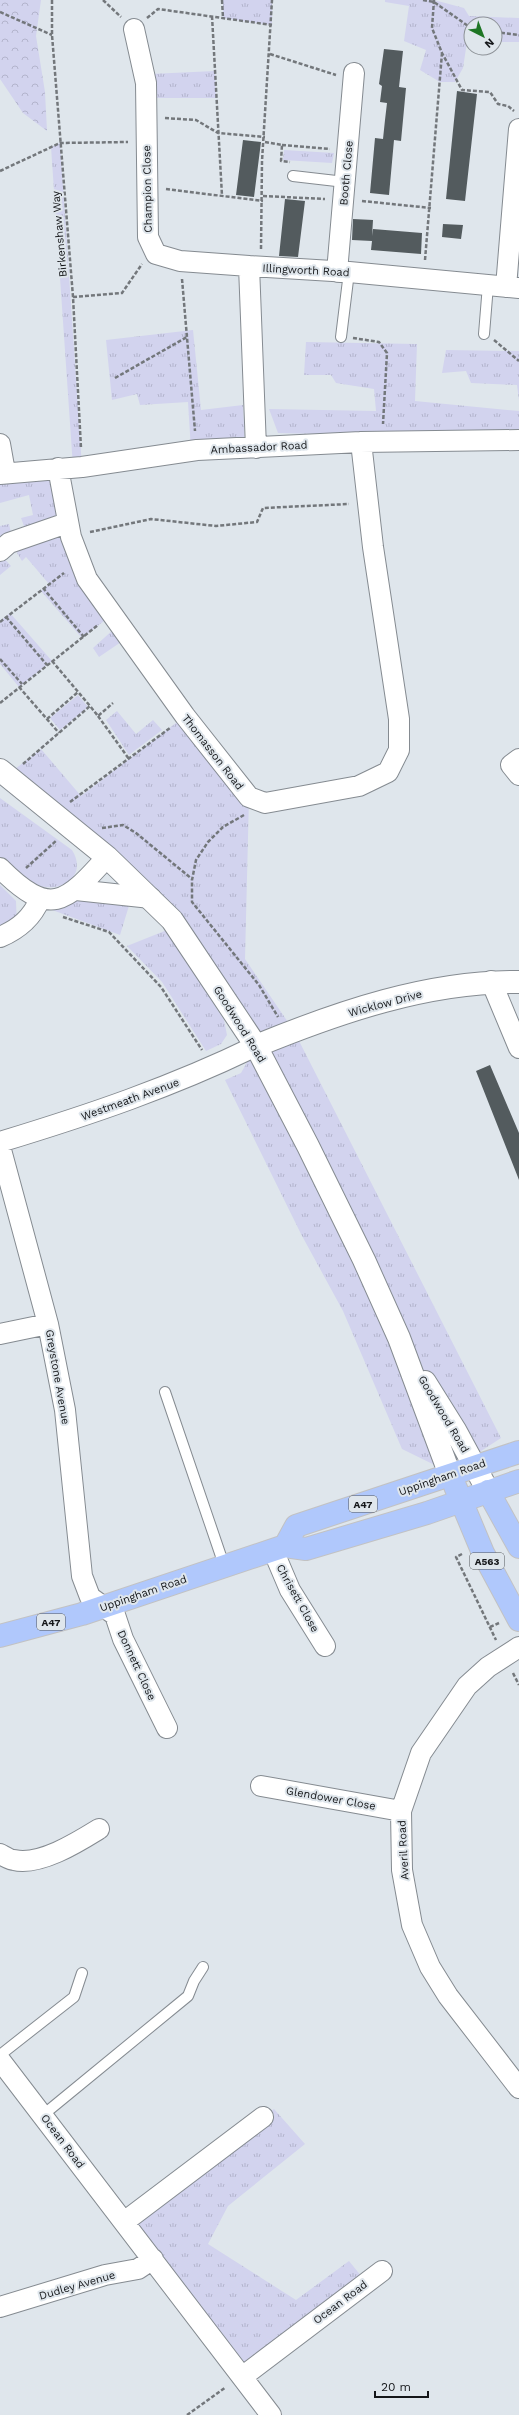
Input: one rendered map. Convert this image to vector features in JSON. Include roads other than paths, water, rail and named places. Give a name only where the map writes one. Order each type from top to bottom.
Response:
[{"type":"highway","name":"Uppingham Road","points":[[279,1548],[296,1526],[519,1452]]},
{"type":"highway","name":"A563","points":[[450,1475],[483,1553],[519,1620]]},
{"type":"highway","name":"Uppingham Road","points":[[0,1636],[102,1607],[224,1565],[279,1548],[306,1550],[427,1513],[519,1481]]},
{"type":"highway","name":"A563","points":[[488,1491],[518,1542]]},
{"type":"street","name":"Champion Close","points":[[134,29],[146,82],[148,237],[156,254],[180,261],[255,267]]},
{"type":"street","name":"Booth Close","points":[[343,272],[344,191],[354,77]]},
{"type":"street","points":[[504,286],[519,129]]},
{"type":"street","name":"Illingworth Road","points":[[256,448],[255,267],[343,272],[504,286]]},
{"type":"street","name":"Ambassador Road","points":[[2,473],[82,467],[197,450],[361,442],[519,440]]},
{"type":"street","name":"Thomasson Road","points":[[58,468],[69,530],[79,562],[87,579],[185,716],[249,797],[265,803],[359,786],[388,772],[399,750],[399,719],[367,504],[361,442]]},
{"type":"street","points":[[0,444],[2,473]]},
{"type":"street","points":[[0,551],[9,543],[69,530]]},
{"type":"street","points":[[519,759],[511,765],[519,775]]},
{"type":"street","name":"Goodwood Road","points":[[3,773],[107,857],[172,920],[256,1046],[315,1160],[398,1338],[450,1475]]},
{"type":"street","points":[[0,937],[24,923],[38,904],[76,890],[107,857]]},
{"type":"street","points":[[6,874],[38,904]]},
{"type":"street","points":[[76,890],[151,898]]},
{"type":"street","points":[[491,982],[519,1048]]},
{"type":"street","name":"Wicklow Drive","points":[[256,1046],[288,1033],[393,999],[442,988],[491,982],[519,982]]},
{"type":"street","name":"Westmeath Avenue","points":[[0,1142],[108,1109],[211,1068],[256,1046]]},
{"type":"street","name":"Greystone Avenue","points":[[0,1146],[48,1324],[65,1410],[82,1576],[90,1597],[102,1607]]},
{"type":"street","points":[[0,1334],[48,1324]]},
{"type":"street","name":"Goodwood Road","points":[[398,1338],[475,1466],[488,1491]]},
{"type":"street","name":"Chrisett Close","points":[[279,1548],[290,1590],[325,1646]]},
{"type":"street","name":"Donnett Close","points":[[102,1607],[115,1615],[123,1639],[167,1728]]},
{"type":"street","name":"Averil Road","points":[[512,1651],[467,1686],[420,1753],[401,1811],[402,1870],[412,1925],[430,1967],[448,1996],[519,2088]]},
{"type":"street","name":"Glendower Close","points":[[261,1786],[401,1811]]},
{"type":"street","points":[[0,1854],[15,1861],[44,1858],[73,1845],[99,1829]]},
{"type":"street","name":"Ocean Road","points":[[0,2060],[272,2415]]},
{"type":"street","points":[[124,2222],[263,2117]]},
{"type":"street","name":"Dudley Avenue","points":[[0,2308],[105,2275],[138,2269],[153,2259]]},
{"type":"street","name":"Ocean Road","points":[[242,2377],[382,2271]]},
{"type":"lane","points":[[293,176],[344,191]]},
{"type":"lane","points":[[341,337],[343,272]]},
{"type":"lane","points":[[484,334],[504,286]]},
{"type":"lane","points":[[165,1392],[224,1565]]},
{"type":"lane","points":[[43,2115],[188,1996],[194,1981],[203,1967]]},
{"type":"lane","points":[[0,2055],[74,1997],[82,1973]]}]
